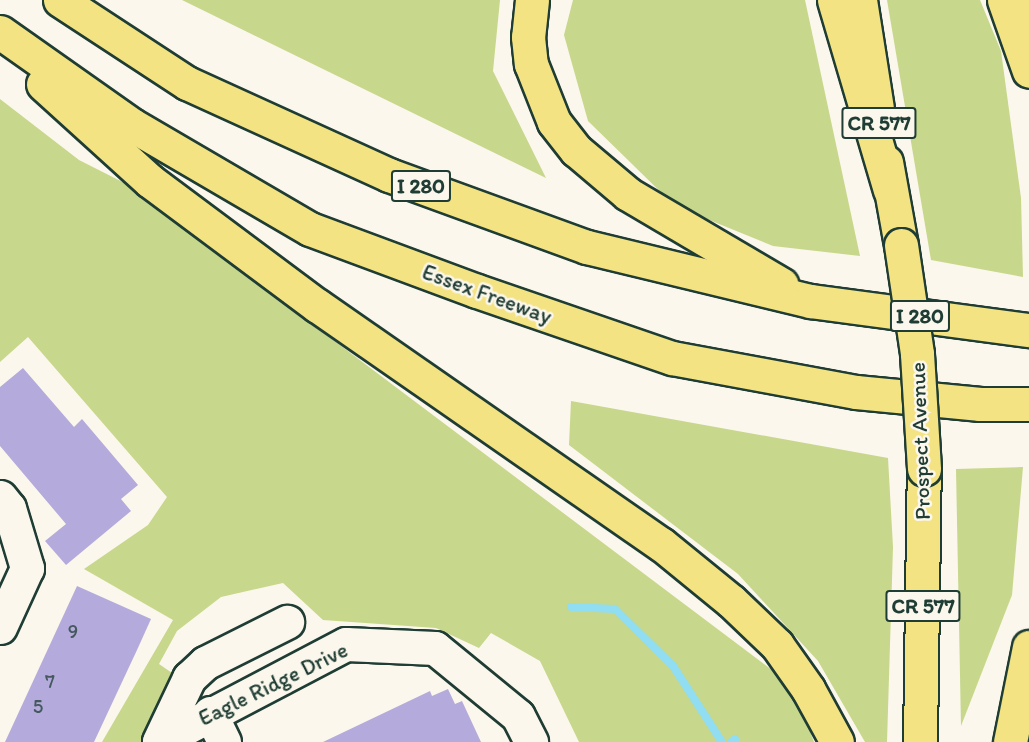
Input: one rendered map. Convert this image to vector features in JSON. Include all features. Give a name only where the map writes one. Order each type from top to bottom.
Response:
[{"type":"main road","name":"I 280","points":[[60,0],[187,83],[389,175],[587,247],[811,301],[1029,330]]},
{"type":"main road","points":[[532,0],[528,37],[531,64],[554,122],[576,150],[628,194],[811,301]]},
{"type":"main road","points":[[834,0],[890,190]]},
{"type":"main road","name":"Prospect Avenue","points":[[860,0],[917,354],[924,470],[920,742]]},
{"type":"main road","points":[[1004,0],[1029,72]]},
{"type":"main road","points":[[1026,0],[1029,20]]},
{"type":"main road","name":"Essex Freeway","points":[[0,32],[132,125],[310,229],[477,291],[672,358],[856,392],[980,404],[1029,404]]},
{"type":"main road","points":[[0,44],[150,181],[318,306],[661,544],[731,601],[777,645],[808,689],[837,742]]},
{"type":"main road","points":[[980,404],[1029,416]]},
{"type":"main road","points":[[1010,742],[1029,647]]},
{"type":"lane","points":[[0,497],[9,508],[27,568],[0,627]]},
{"type":"lane","points":[[159,742],[189,678],[205,663],[287,622]]},
{"type":"lane","name":"Eagle Ridge Drive","points":[[159,742],[210,713],[346,644],[435,648],[518,716],[531,742]]},
{"type":"lane","points":[[210,713],[224,742]]},
{"type":"green space","points":[[182,0],[500,0],[493,71],[546,178]]},
{"type":"green space","points":[[573,0],[805,0],[860,256],[773,246],[675,206],[588,121],[564,35]]},
{"type":"green space","points":[[887,0],[980,0],[1001,51],[1021,198],[1023,277],[931,260]]},
{"type":"green space","points":[[0,99],[79,160],[158,200],[159,209],[792,685],[814,742],[579,742],[540,661],[491,633],[479,648],[436,628],[323,620],[283,583],[221,597],[177,631],[159,664],[175,675],[144,742],[102,742],[173,620],[84,569],[148,525],[167,497],[28,337],[0,362]]},
{"type":"green space","points":[[571,401],[888,458],[893,547],[887,742],[865,742],[818,661],[738,574],[569,445]]},
{"type":"green space","points":[[1023,467],[1012,595],[961,726],[956,469]]},
{"type":"building","points":[[23,368],[74,427],[82,419],[138,485],[121,499],[131,511],[66,565],[45,541],[66,524],[0,446],[0,387]]},
{"type":"building","points":[[77,586],[151,619],[137,650],[94,742],[5,742]]},
{"type":"building","points":[[448,689],[455,704],[462,701],[481,742],[323,742],[430,691],[432,696]]},
{"type":"waterway","points":[[571,607],[615,609],[673,666],[722,742]]},
{"type":"waterway","points":[[731,742],[735,739]]}]
